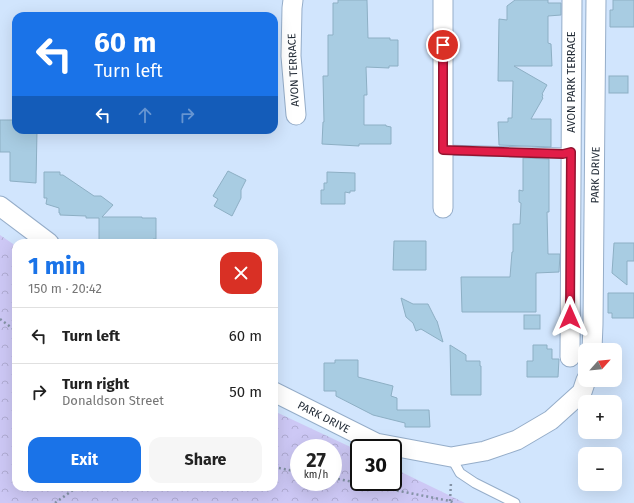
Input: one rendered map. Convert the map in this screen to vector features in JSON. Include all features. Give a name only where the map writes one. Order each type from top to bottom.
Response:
[{"type":"street","name":"AVON TERRACE","points":[[293,0],[290,56],[296,116]]},
{"type":"street","points":[[443,0],[443,208]]},
{"type":"street","name":"AVON PARK TERRACE","points":[[570,356],[572,0]]},
{"type":"street","name":"PARK DRIVE","points":[[592,343],[594,308],[596,0]]},
{"type":"street","points":[[0,206],[44,239]]},
{"type":"street","name":"PARK DRIVE","points":[[278,394],[376,443],[451,457],[485,451],[516,440],[551,420],[582,392],[584,387]]},
{"type":"lane","points":[[443,150],[563,154],[571,152]]},
{"type":"lane","points":[[451,457],[460,473],[515,503]]},
{"type":"path","points":[[0,319],[12,328]]},
{"type":"path","points":[[278,468],[290,470]]},
{"type":"path","points":[[342,480],[454,503]]},
{"type":"path","points":[[55,503],[72,491]]},
{"type":"green space","points":[[0,235],[12,243],[12,491],[278,491],[278,413],[334,439],[290,439],[290,491],[342,491],[342,443],[350,447],[350,491],[402,491],[402,472],[465,503],[0,503]]},
{"type":"building","points":[[338,0],[367,0],[368,38],[390,38],[390,40],[398,40],[398,66],[389,66],[389,68],[366,67],[367,95],[364,95],[364,125],[386,125],[391,127],[391,144],[359,144],[359,146],[322,144],[324,122],[323,76],[328,76],[328,35],[333,35],[333,3],[338,3]]},
{"type":"building","points":[[515,0],[548,0],[548,3],[561,3],[561,15],[548,16],[548,43],[551,44],[552,66],[514,66],[547,85],[542,94],[543,98],[531,119],[551,119],[551,147],[499,145],[498,122],[508,122],[508,118],[512,118],[513,81],[498,81],[499,19],[507,20],[507,6]]},
{"type":"building","points":[[613,0],[634,0],[634,27],[610,27],[610,10],[613,10]]},
{"type":"building","points":[[609,76],[628,76],[628,93],[609,93]]},
{"type":"building","points":[[0,120],[12,120],[12,134],[37,134],[36,183],[10,181],[10,152],[0,152]]},
{"type":"building","points":[[523,158],[549,159],[549,212],[547,212],[548,254],[560,254],[559,272],[536,273],[536,312],[462,312],[461,277],[510,277],[513,252],[513,224],[520,224],[521,203],[519,202],[519,190],[523,191]]},
{"type":"building","points":[[228,171],[246,180],[241,190],[241,198],[232,216],[214,206],[218,199],[213,196]]},
{"type":"building","points":[[44,172],[60,172],[60,175],[63,175],[94,196],[101,196],[113,205],[102,217],[156,218],[156,239],[99,239],[99,218],[60,215],[59,208],[46,204],[47,198],[44,198]]},
{"type":"building","points":[[327,172],[355,173],[355,191],[350,191],[350,193],[345,192],[345,204],[321,204],[321,190],[324,190],[324,183],[327,183]]},
{"type":"building","points":[[394,241],[426,241],[426,270],[393,270]]},
{"type":"building","points":[[614,243],[634,243],[634,261],[627,261],[627,285],[612,273]]},
{"type":"building","points":[[608,293],[634,293],[634,318],[612,318],[612,313],[608,313]]},
{"type":"building","points":[[401,298],[413,304],[428,304],[437,321],[443,342],[421,329],[416,331],[413,323],[406,317]]},
{"type":"building","points":[[524,315],[540,315],[540,329],[524,329]]},
{"type":"building","points":[[450,345],[466,355],[466,361],[480,361],[481,395],[451,395]]},
{"type":"building","points":[[533,345],[547,345],[547,349],[552,349],[552,359],[559,359],[558,377],[527,377],[527,361],[533,361]]},
{"type":"building","points":[[335,360],[358,360],[358,377],[393,386],[391,396],[397,398],[397,410],[429,410],[430,427],[405,427],[405,423],[373,415],[336,396],[336,391],[324,391],[324,363],[335,363]]},
{"type":"route","points":[[443,45],[443,150],[563,154],[571,152],[570,317]]}]
